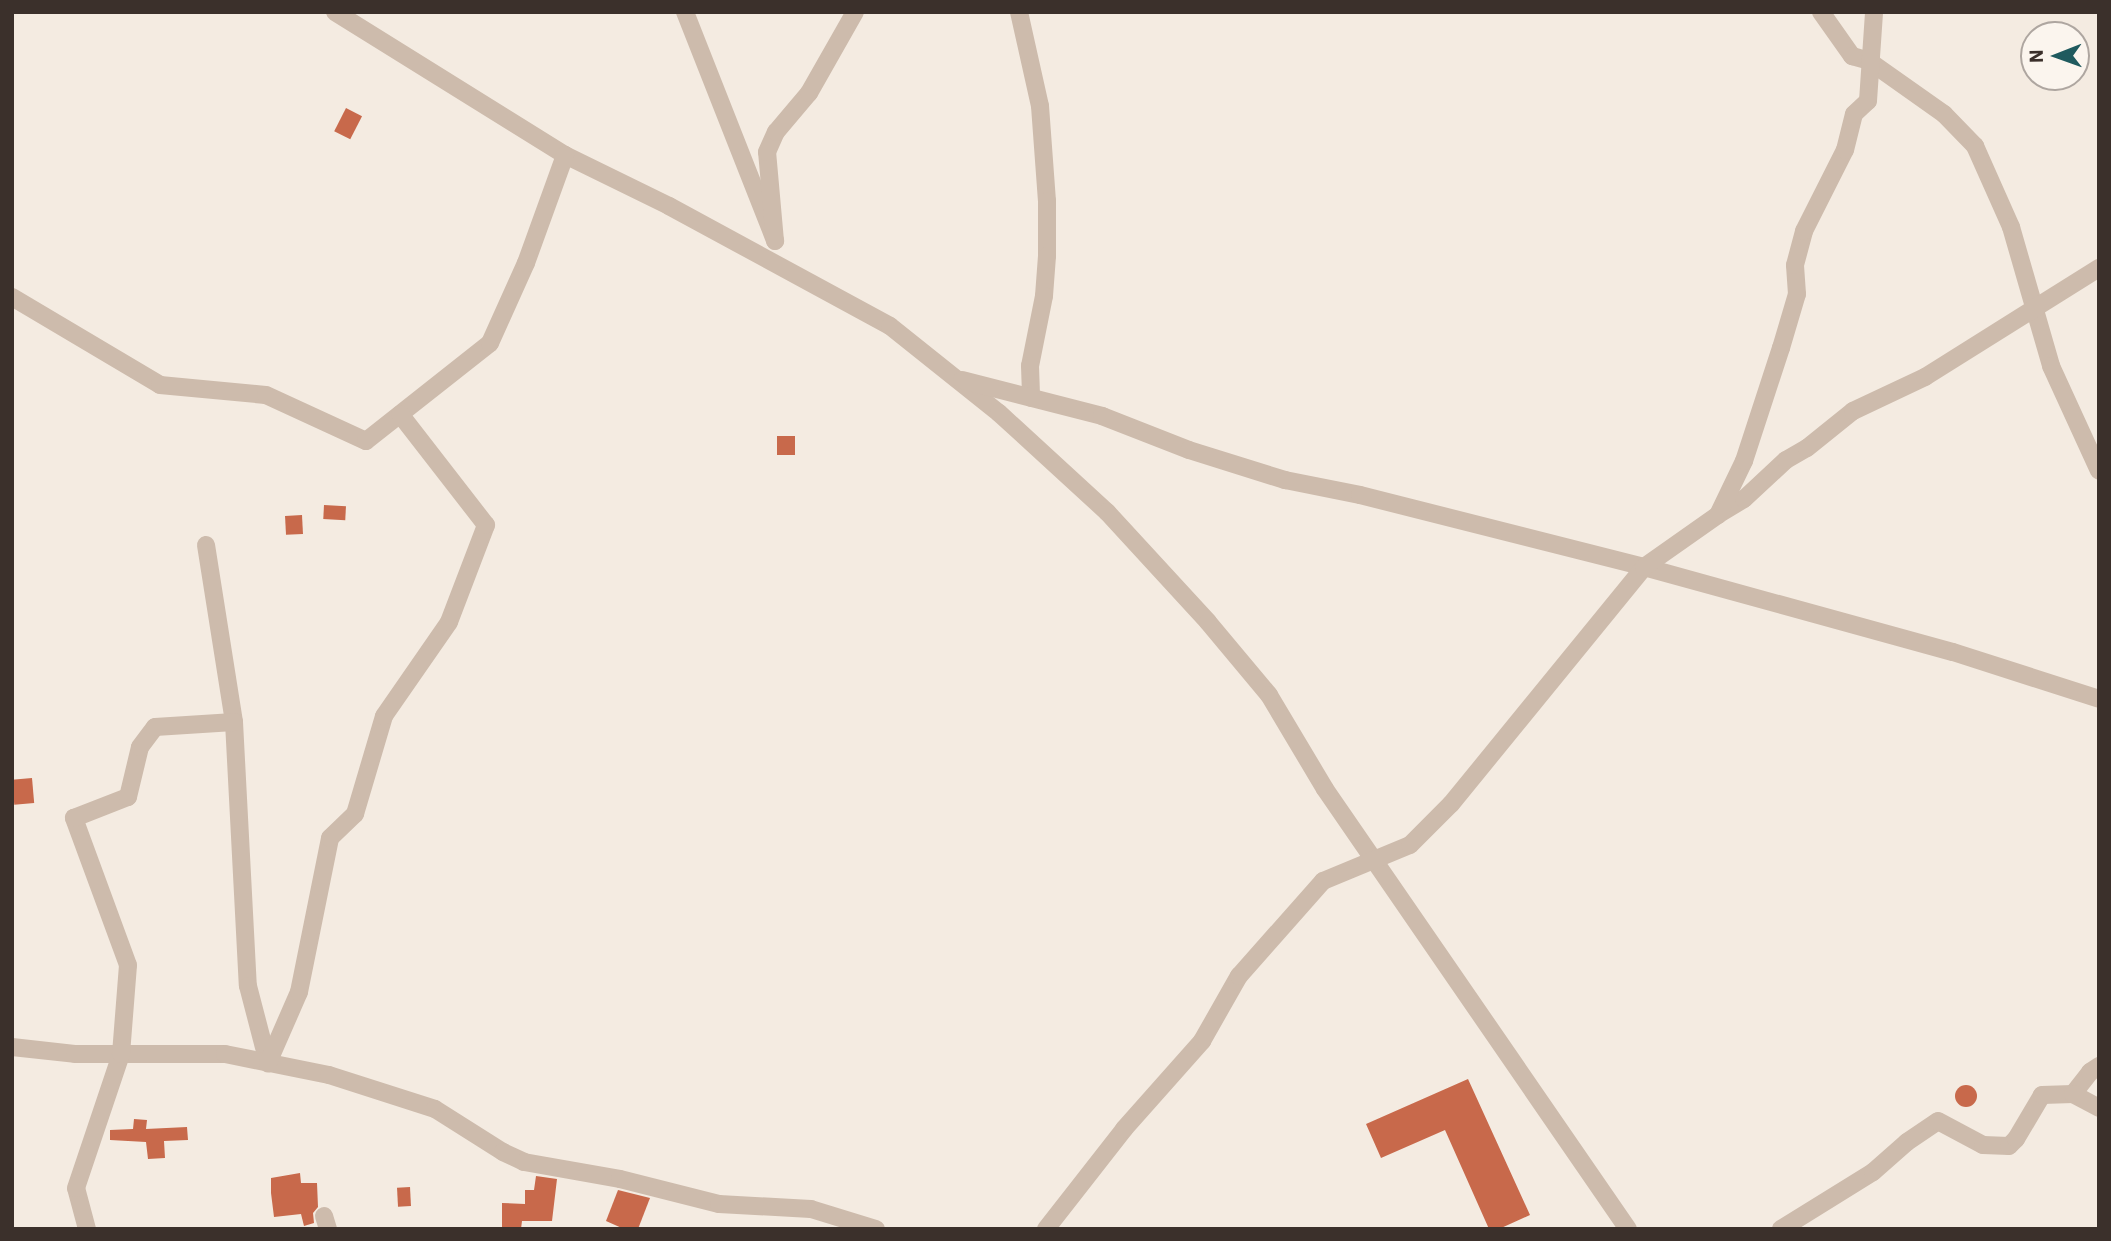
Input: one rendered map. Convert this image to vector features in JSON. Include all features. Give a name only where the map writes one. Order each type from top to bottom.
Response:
[{"type":"street","points":[[335,12],[565,155],[890,326],[999,413],[1107,512],[1208,622],[1269,695],[1325,789],[1628,1229]]},
{"type":"street","points":[[685,12],[775,241],[783,268]]},
{"type":"street","points":[[775,241],[767,152],[776,132],[809,93],[855,12]]},
{"type":"street","points":[[1020,12],[1040,107],[1048,256],[1030,366],[1031,398]]},
{"type":"street","points":[[1821,12],[1852,57],[1869,61],[1944,114],[1975,146],[2011,227],[2051,366],[2099,471]]},
{"type":"street","points":[[1718,515],[1744,461],[1781,348],[1797,295],[1795,265],[1804,231],[1846,150],[1854,114],[1868,101],[1874,12]]},
{"type":"street","points":[[12,297],[160,385],[266,395],[366,441],[490,343],[526,263],[565,155]]},
{"type":"street","points":[[1046,1229],[1124,1129],[1202,1041],[1239,976],[1323,881],[1410,845],[1451,804],[1644,567],[1744,499],[1786,460],[1807,448],[1853,411],[1925,377],[2099,268]]},
{"type":"street","points":[[955,378],[1102,416],[1189,450],[1285,480],[1360,495],[1644,567],[1953,652],[2099,699]]},
{"type":"street","points":[[268,1063],[299,992],[330,838],[355,814],[384,716],[449,622],[486,525],[400,414]]},
{"type":"street","points":[[206,545],[234,722],[248,986],[268,1063]]},
{"type":"street","points":[[87,1229],[76,1188],[121,1054],[128,965],[74,818],[128,797],[140,747],[155,727],[234,722]]},
{"type":"street","points":[[12,1047],[75,1054],[225,1055],[329,1075],[435,1109],[503,1152],[524,1161],[620,1179],[719,1204],[811,1209],[876,1229]]},
{"type":"street","points":[[2073,1094],[2090,1072],[2099,1066]]},
{"type":"street","points":[[1781,1229],[1873,1172],[1907,1142],[1938,1121],[1983,1146],[2008,1146],[2042,1095],[2073,1094],[2099,1108]]},
{"type":"building","points":[[346,108],[362,116],[350,139],[334,131]]},
{"type":"building","points":[[777,436],[795,436],[795,455],[777,455]]},
{"type":"building","points":[[324,505],[346,506],[345,520],[323,519]]},
{"type":"building","points":[[302,515],[303,534],[286,535],[285,516]]},
{"type":"building","points":[[32,778],[34,803],[14,805],[12,780]]},
{"type":"building","points":[[1468,1079],[1530,1215],[1499,1229],[1489,1229],[1445,1130],[1381,1158],[1366,1124]]},
{"type":"building","points":[[1966,1085],[1974,1088],[1977,1096],[1974,1104],[1966,1107],[1958,1104],[1955,1096],[1958,1088]]},
{"type":"building","points":[[134,1119],[147,1120],[146,1129],[187,1127],[188,1140],[164,1141],[165,1158],[148,1159],[146,1142],[110,1140],[110,1130],[133,1129]]},
{"type":"building","points":[[300,1173],[301,1183],[317,1183],[318,1207],[313,1213],[314,1223],[304,1226],[301,1214],[274,1217],[271,1193],[271,1178]]},
{"type":"building","points":[[536,1176],[557,1179],[552,1221],[522,1221],[521,1229],[502,1229],[502,1203],[525,1204],[525,1190],[534,1190]]},
{"type":"building","points":[[410,1187],[411,1206],[398,1207],[397,1188]]},
{"type":"building","points":[[618,1190],[650,1198],[638,1229],[624,1229],[606,1221]]}]
